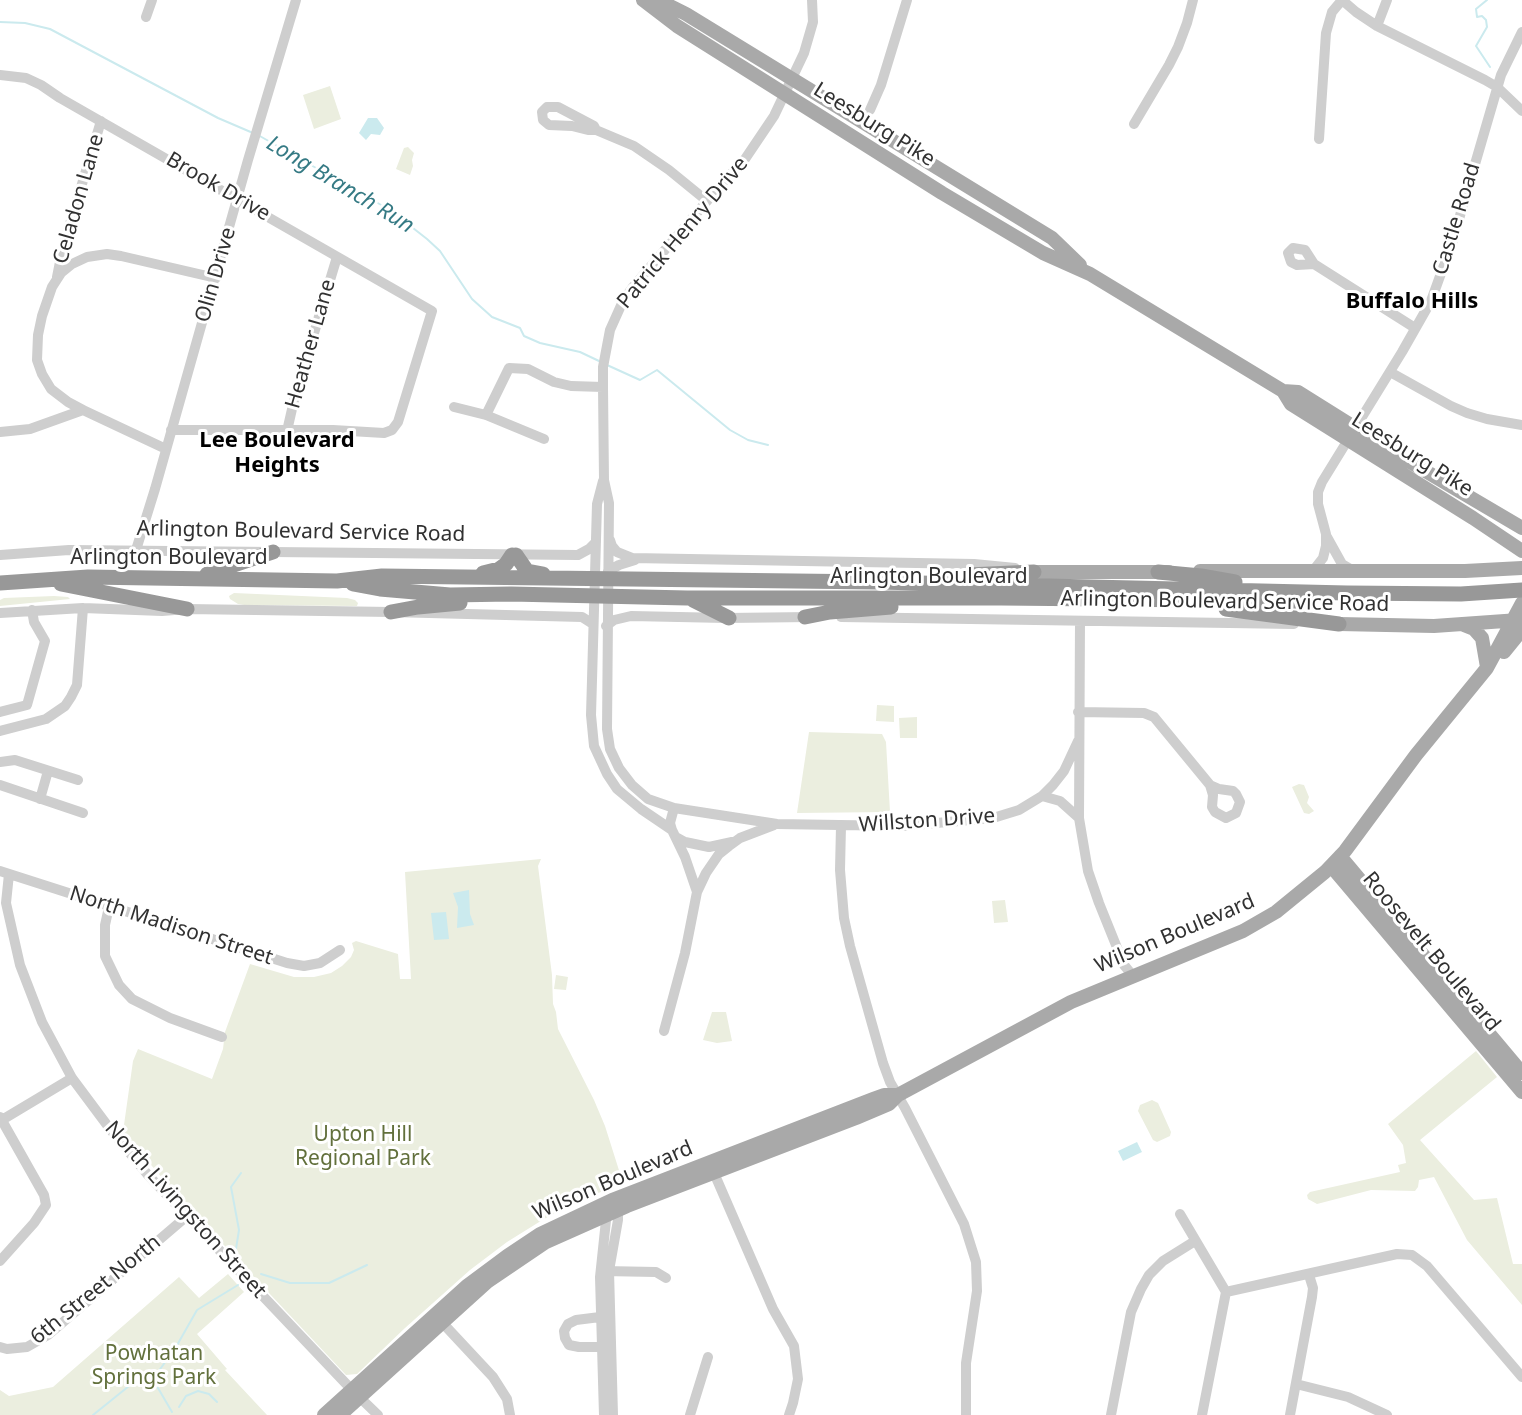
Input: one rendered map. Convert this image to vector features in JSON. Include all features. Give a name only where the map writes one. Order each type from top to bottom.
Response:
[{"type":"highway","points":[[191,578],[273,552]]},
{"type":"highway","points":[[454,577],[499,569],[514,555],[527,571],[569,580]]},
{"type":"highway","points":[[877,582],[1034,572]]},
{"type":"highway","points":[[1158,572],[1201,576],[1280,590]]},
{"type":"highway","name":"Arlington Boulevard","points":[[0,583],[40,579],[191,578],[337,581],[382,576],[454,577],[569,580],[687,598],[1001,598],[1471,604],[1520,614]]},
{"type":"highway","points":[[40,579],[187,609]]},
{"type":"highway","name":"Arlington Boulevard","points":[[337,581],[380,589],[450,595],[511,594],[603,585],[877,582],[1461,594],[1522,590]]},
{"type":"highway","points":[[391,612],[511,594]]},
{"type":"highway","points":[[687,598],[729,618]]},
{"type":"highway","points":[[805,617],[830,612],[1001,598]]},
{"type":"highway","points":[[1082,600],[1232,609],[1339,624]]},
{"type":"main road","name":"Leesburg Pike","points":[[643,0],[677,26],[942,193],[1034,248],[1090,274],[1283,391],[1291,404],[1351,434],[1522,528]]},
{"type":"main road","name":"Leesburg Pike","points":[[658,0],[686,14],[1052,238],[1090,274]]},
{"type":"main road","name":"Leesburg Pike","points":[[1351,434],[1522,551]]},
{"type":"main road","points":[[1497,534],[1509,554],[1508,561],[1499,570]]},
{"type":"main road","name":"Arlington Boulevard Service Road","points":[[1034,572],[1312,572],[1522,568]]},
{"type":"main road","name":"Arlington Boulevard Service Road","points":[[1339,624],[1464,625],[1520,614]]},
{"type":"main road","name":"Wilson Boulevard","points":[[324,1415],[356,1393],[438,1319],[521,1257],[546,1242],[612,1208],[873,1099],[884,1095],[898,1095],[1071,1002],[1260,923],[1285,905],[1335,861],[1416,755],[1487,668],[1495,662],[1520,614]]},
{"type":"main road","points":[[1464,625],[1474,629],[1482,638],[1487,668]]},
{"type":"main road","name":"Roosevelt Boulevard","points":[[1335,861],[1522,1072]]},
{"type":"main road","name":"Roosevelt Boulevard","points":[[1335,861],[1522,1092]]},
{"type":"main road","name":"Wilson Boulevard","points":[[340,1415],[356,1393]]},
{"type":"street","points":[[146,17],[152,0]]},
{"type":"street","name":"Patrick Henry Drive","points":[[777,824],[736,841],[709,847],[685,842],[617,789],[597,754],[592,731],[594,624],[603,585],[609,503],[604,480],[603,387],[605,350],[610,330],[623,301],[755,146],[774,116],[792,80],[810,35],[813,0]]},
{"type":"street","points":[[870,110],[881,85],[907,0]]},
{"type":"street","points":[[1134,124],[1178,47],[1193,0]]},
{"type":"street","points":[[1319,139],[1326,33],[1332,12],[1342,0],[1377,27],[1497,87],[1522,111]]},
{"type":"street","points":[[1377,27],[1387,0]]},
{"type":"street","name":"Olin Drive","points":[[136,550],[216,278],[292,1]]},
{"type":"street","name":"Castle Road","points":[[1326,534],[1318,504],[1318,492],[1327,472],[1415,328],[1438,283],[1497,87],[1522,32]]},
{"type":"street","name":"Brook Drive","points":[[0,75],[35,81],[60,98],[432,311],[396,427],[387,432],[287,431]]},
{"type":"street","name":"Celadon Lane","points":[[101,120],[63,247],[57,277],[38,335],[37,360],[51,389],[68,402],[166,449]]},
{"type":"street","points":[[596,130],[634,146],[669,170],[707,201]]},
{"type":"street","points":[[57,277],[79,261],[107,254],[216,278]]},
{"type":"street","name":"Heather Lane","points":[[287,431],[295,396],[337,257]]},
{"type":"street","points":[[1314,264],[1415,328]]},
{"type":"street","points":[[486,415],[509,368],[528,369],[554,382],[571,386],[603,387]]},
{"type":"street","points":[[1389,372],[1467,413],[1522,425]]},
{"type":"street","points":[[454,407],[486,415],[544,439]]},
{"type":"street","points":[[0,432],[30,429],[83,410]]},
{"type":"street","points":[[171,430],[287,431]]},
{"type":"street","name":"Patrick Henry Drive","points":[[604,480],[597,504],[596,542],[603,585],[606,626],[607,729],[610,749],[623,775],[648,799],[674,808],[777,824]]},
{"type":"street","points":[[1326,534],[1342,564],[1354,571]]},
{"type":"street","points":[[1312,572],[1323,558],[1326,534]]},
{"type":"street","name":"Arlington Boulevard Service Road","points":[[608,537],[615,549],[633,558],[998,565],[1034,572]]},
{"type":"street","name":"Arlington Boulevard Service Road","points":[[0,555],[45,550],[578,555],[596,542]]},
{"type":"street","name":"Arlington Boulevard Service Road","points":[[603,585],[632,561],[650,558]]},
{"type":"street","points":[[0,731],[46,719],[65,706],[77,685],[83,608]]},
{"type":"street","points":[[0,613],[83,608],[162,611],[187,609],[391,612],[582,617],[594,624]]},
{"type":"street","points":[[0,712],[27,705],[45,641],[34,622],[32,610]]},
{"type":"street","name":"Arlington Boulevard Service Road","points":[[606,626],[614,620],[631,616],[1339,624]]},
{"type":"street","points":[[1080,621],[1078,818],[1088,872],[1124,965],[1133,976]]},
{"type":"street","points":[[1078,712],[1144,713],[1154,717],[1210,785]]},
{"type":"street","name":"Willston Drive","points":[[777,824],[902,826],[993,818],[1019,810],[1042,796],[1064,771],[1078,741]]},
{"type":"street","points":[[0,762],[15,760],[78,780]]},
{"type":"street","points":[[40,799],[48,771]]},
{"type":"street","points":[[0,785],[83,813]]},
{"type":"street","points":[[1042,796],[1060,801],[1078,818]]},
{"type":"street","name":"Patrick Henry Drive","points":[[674,808],[670,823],[686,856],[696,892]]},
{"type":"street","points":[[736,841],[739,834],[739,819]]},
{"type":"street","points":[[841,826],[841,893],[850,946],[883,1063],[888,1079],[964,1224],[976,1262],[977,1292],[966,1363],[966,1415]]},
{"type":"street","name":"Patrick Henry Drive","points":[[664,1031],[685,953],[696,892],[712,863],[736,841]]},
{"type":"street","name":"North Madison Street","points":[[4,873],[287,963],[304,966],[320,963],[340,950]]},
{"type":"street","name":"North Livingston Street","points":[[4,873],[6,903],[20,965],[42,1022],[72,1078],[126,1149],[186,1216],[378,1415]]},
{"type":"street","points":[[109,907],[105,925],[105,956],[119,985],[132,999],[222,1037]]},
{"type":"street","points":[[0,1261],[34,1223],[46,1205],[44,1195],[1,1118],[72,1078]]},
{"type":"street","points":[[711,1168],[773,1310],[794,1346],[798,1379],[789,1415]]},
{"type":"street","points":[[604,1415],[600,1317],[612,1208]]},
{"type":"street","points":[[1180,1214],[1226,1292],[1202,1415]]},
{"type":"street","name":"6th Street North","points":[[0,1347],[7,1349],[27,1347],[48,1335],[186,1216]]},
{"type":"street","points":[[1111,1415],[1131,1312],[1141,1289],[1162,1261],[1195,1240]]},
{"type":"street","points":[[1226,1292],[1406,1254],[1417,1257],[1522,1377]]},
{"type":"street","points":[[604,1271],[656,1272],[666,1278]]},
{"type":"street","points":[[604,1271],[613,1415]]},
{"type":"street","points":[[1290,1415],[1312,1297],[1313,1288],[1309,1275]]},
{"type":"street","points":[[600,1317],[576,1320],[568,1324],[564,1331],[569,1345],[601,1347]]},
{"type":"street","points":[[438,1319],[493,1377],[507,1399],[510,1415]]},
{"type":"street","points":[[690,1415],[708,1357]]},
{"type":"street","points":[[1296,1383],[1348,1397],[1387,1415]]},
{"type":"green space","points":[[330,86],[341,119],[314,129],[303,95]]},
{"type":"green space","points":[[408,147],[414,153],[410,175],[396,169],[404,148]]},
{"type":"green space","points":[[234,593],[347,598],[358,603],[357,606],[244,605],[230,599],[229,596]]},
{"type":"green space","points":[[54,596],[70,599],[0,606],[0,600],[4,598]]},
{"type":"green space","points":[[877,705],[894,706],[894,722],[876,721]]},
{"type":"green space","points":[[917,717],[917,738],[900,738],[899,718]]},
{"type":"green space","points":[[809,732],[882,734],[886,742],[890,812],[797,813]]},
{"type":"green space","points":[[1299,784],[1304,785],[1309,797],[1307,803],[1314,811],[1309,814],[1304,813],[1292,787]]},
{"type":"green space","name":"Upton Hill Regional Park","points":[[541,859],[538,866],[552,975],[553,1004],[558,1029],[605,1126],[623,1183],[581,1200],[507,1242],[470,1270],[357,1374],[346,1375],[175,1193],[123,1132],[133,1061],[138,1049],[212,1079],[223,1049],[225,1032],[250,964],[294,977],[314,977],[331,973],[342,966],[351,957],[354,950],[352,943],[356,941],[398,954],[400,979],[411,979],[405,872]]},
{"type":"green space","points":[[1005,900],[1008,922],[994,923],[992,901]]},
{"type":"green space","points":[[556,975],[568,977],[566,990],[554,989]]},
{"type":"green space","points":[[712,1012],[726,1012],[732,1041],[717,1043],[703,1040]]},
{"type":"green space","points":[[1476,1051],[1497,1077],[1420,1140],[1474,1200],[1497,1198],[1513,1264],[1522,1264],[1522,1305],[1467,1240],[1434,1177],[1419,1180],[1415,1191],[1371,1190],[1317,1204],[1308,1199],[1307,1195],[1310,1192],[1400,1172],[1398,1165],[1406,1163],[1403,1145],[1388,1124]]},
{"type":"green space","points":[[1152,1100],[1158,1103],[1171,1132],[1170,1136],[1157,1142],[1153,1140],[1138,1111],[1140,1105]]},
{"type":"green space","name":"Powhatan Springs Park","points":[[228,1274],[244,1292],[197,1334],[227,1369],[225,1370],[267,1415],[0,1415],[0,1390],[9,1396],[53,1387],[179,1277],[199,1298]]},
{"type":"water","points":[[368,118],[377,118],[384,128],[380,135],[371,134],[366,140],[359,133]]},
{"type":"water","points":[[469,890],[470,914],[474,925],[457,928],[458,907],[453,893]]},
{"type":"water","points":[[446,912],[449,939],[434,940],[431,913]]},
{"type":"water","points":[[1137,1142],[1142,1152],[1123,1161],[1118,1151]]},
{"type":"waterway","points":[[1487,0],[1476,9],[1477,17],[1482,16],[1486,20],[1487,27],[1476,46],[1490,67]]},
{"type":"waterway","name":"Long Branch Run","points":[[0,22],[25,23],[50,29],[218,118],[253,133]]},
{"type":"waterway","name":"Long Branch Run","points":[[258,135],[390,210],[440,251],[472,299],[492,317],[520,328],[524,336],[540,343],[580,352],[599,361]]},
{"type":"waterway","name":"Long Branch Run","points":[[607,365],[640,380],[657,370],[730,430],[748,440],[768,445]]},
{"type":"waterway","points":[[241,1173],[231,1187],[239,1230],[235,1255],[249,1274]]},
{"type":"waterway","points":[[261,1274],[290,1283],[329,1283],[367,1265]]},
{"type":"waterway","points":[[93,1415],[129,1386],[153,1379],[176,1347],[197,1310],[238,1285]]},
{"type":"waterway","points":[[148,1381],[158,1388],[172,1412]]},
{"type":"waterway","points":[[179,1407],[186,1396],[198,1391],[209,1394],[217,1402]]},
{"type":"district","name":"Buffalo Hills","points":[[1412,302]]},
{"type":"district","name":"Lee Boulevard Heights","points":[[277,454]]}]
